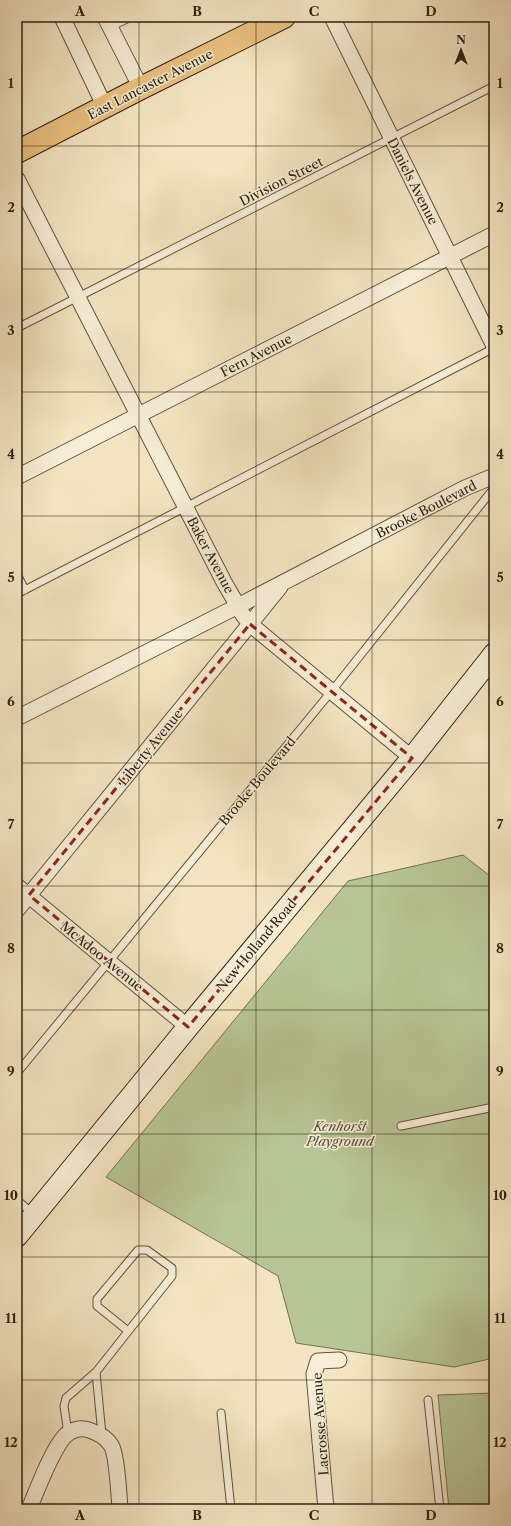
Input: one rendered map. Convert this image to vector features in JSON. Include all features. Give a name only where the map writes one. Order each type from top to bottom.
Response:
[{"type":"main road","name":"East Lancaster Avenue","points":[[17,152],[141,88],[254,24],[284,17]]},
{"type":"main road","name":"New Holland Road","points":[[17,1236],[188,1027],[412,758],[494,654]]},
{"type":"street","points":[[62,17],[105,106]]},
{"type":"street","name":"Daniels Avenue","points":[[332,17],[451,256],[494,347]]},
{"type":"street","points":[[107,22],[141,88]]},
{"type":"street","name":"Baker Avenue","points":[[17,179],[224,582],[250,624],[412,758]]},
{"type":"street","name":"Fern Avenue","points":[[17,477],[494,234]]},
{"type":"street","name":"Brooke Boulevard","points":[[17,718],[283,583],[465,488],[494,476]]},
{"type":"street","name":"Liberty Avenue","points":[[17,910],[283,583]]},
{"type":"street","name":"McAdoo Avenue","points":[[17,886],[188,1027]]},
{"type":"street","name":"Lacrosse Avenue","points":[[326,1509],[314,1374],[318,1361],[339,1360]]},
{"type":"street","points":[[29,1509],[57,1446],[73,1430],[86,1429],[102,1436],[111,1445],[114,1457],[120,1509]]},
{"type":"lane","points":[[107,22],[131,17]]},
{"type":"lane","name":"Division Street","points":[[78,297],[494,86]]},
{"type":"lane","points":[[17,328],[78,297]]},
{"type":"lane","points":[[17,594],[494,347]]},
{"type":"lane","name":"Brooke Boulevard","points":[[17,1072],[331,691],[494,488]]},
{"type":"lane","points":[[17,574],[25,590]]},
{"type":"lane","points":[[401,1126],[494,1107]]},
{"type":"lane","points":[[17,1200],[34,1215]]},
{"type":"lane","points":[[68,1434],[64,1406],[66,1398],[96,1372],[172,1276],[172,1268],[147,1250],[138,1250],[97,1299],[97,1306],[128,1331]]},
{"type":"lane","points":[[96,1372],[102,1436]]},
{"type":"lane","points":[[428,1400],[440,1509]]},
{"type":"lane","points":[[221,1413],[231,1509]]},
{"type":"highlighted area","points":[[250,624],[412,758],[188,1027],[29,895]]},
{"type":"green space","name":"Kenhorst Playground","points":[[463,855],[494,879],[494,1358],[454,1367],[296,1343],[278,1276],[106,1177],[348,881]]},
{"type":"green space","points":[[494,1393],[494,1509],[449,1509],[438,1395]]}]
